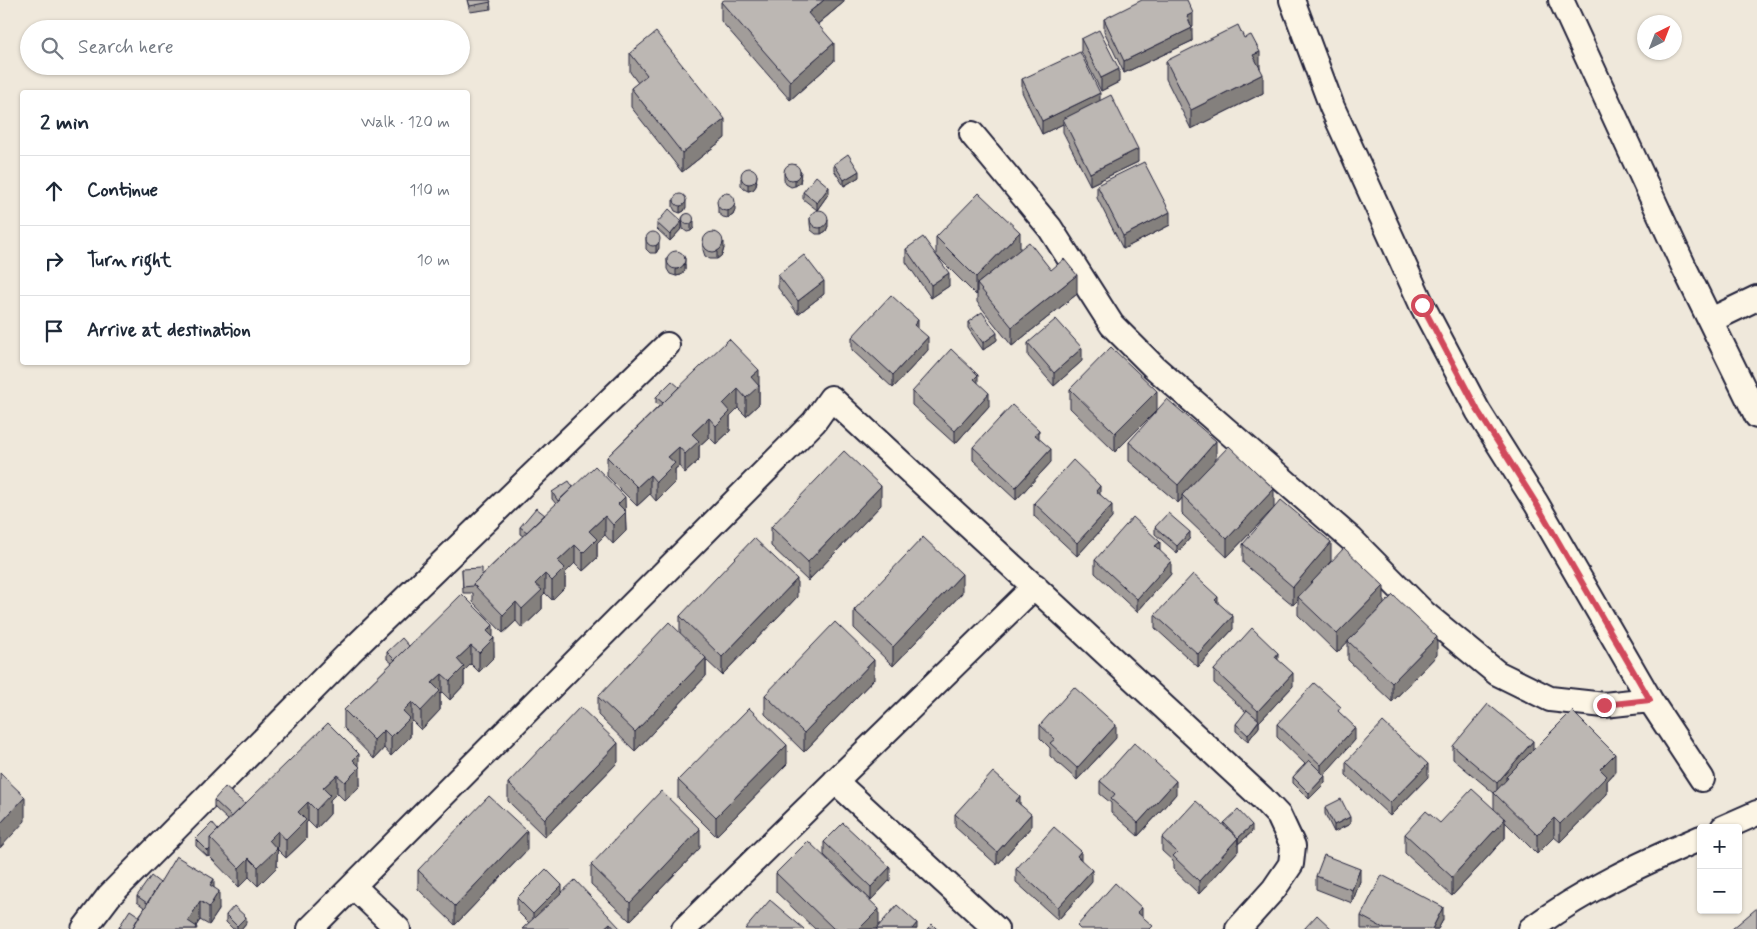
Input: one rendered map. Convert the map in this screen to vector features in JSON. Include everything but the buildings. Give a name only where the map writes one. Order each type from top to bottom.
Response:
[{"type":"street","points":[[1292,0],[1332,107],[1422,305],[1478,411],[1536,503],[1650,700],[1702,779]]},
{"type":"street","points":[[1561,0],[1684,267],[1757,416]]},
{"type":"street","points":[[972,134],[1050,228],[1112,325],[1154,367],[1351,538],[1431,619],[1497,673],[1550,699],[1604,705],[1650,700]]},
{"type":"street","points":[[1711,320],[1757,298]]},
{"type":"street","points":[[84,929],[109,896],[344,659],[667,345]]},
{"type":"street","points":[[310,929],[814,422],[831,398],[1035,586],[1279,816],[1293,846],[1291,864],[1274,889],[1238,929]]},
{"type":"street","points":[[684,929],[1035,586]]},
{"type":"street","points":[[835,781],[996,929]]},
{"type":"street","points":[[1733,824],[1757,813]]},
{"type":"street","points":[[1531,929],[1549,915],[1606,881],[1697,840]]},
{"type":"street","points":[[353,886],[398,929]]},
{"type":"route","points":[[1422,305],[1478,411],[1536,503],[1650,700],[1604,705]]}]
